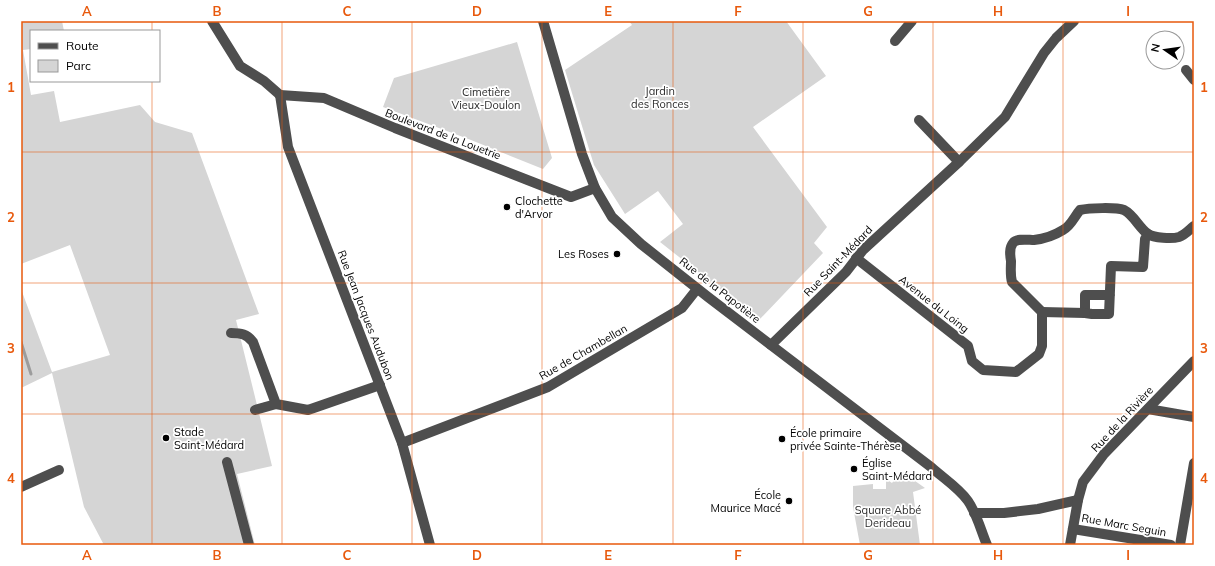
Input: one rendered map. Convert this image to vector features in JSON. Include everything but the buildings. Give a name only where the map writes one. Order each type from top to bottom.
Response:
[{"type":"street","points":[[212,21],[240,66],[264,81],[280,95]]},
{"type":"street","name":"Rue de la Papotière","points":[[543,21],[588,173],[612,217],[641,244],[931,468],[961,493],[969,502],[987,545]]},
{"type":"street","points":[[895,40],[912,21]]},
{"type":"street","name":"Rue Saint-Médard","points":[[771,345],[846,272],[863,250],[959,162],[1005,117],[1044,53],[1071,22]]},
{"type":"street","points":[[1186,70],[1194,80]]},
{"type":"street","name":"Boulevard de la Louetrie","points":[[280,95],[324,98],[395,128],[571,197],[595,188]]},
{"type":"street","name":"Rue Jean Jacques Audubon","points":[[280,95],[288,147],[402,443],[430,545]]},
{"type":"street","points":[[919,120],[959,162]]},
{"type":"street","points":[[1148,234],[1145,239],[1143,267],[1111,266],[1109,314],[1042,312],[1012,282],[1010,250],[1012,244],[1015,241],[1035,240],[1062,231],[1071,224],[1080,210],[1089,208],[1123,210],[1148,234],[1155,237],[1178,237],[1194,226]]},
{"type":"street","name":"Avenue du Loing","points":[[856,258],[968,346],[972,361],[984,370],[1016,372],[1039,354],[1042,346],[1042,312]]},
{"type":"street","name":"Rue de Chambellan","points":[[402,443],[548,387],[682,308],[698,289]]},
{"type":"street","points":[[1085,313],[1085,295],[1110,295]]},
{"type":"street","points":[[231,333],[243,334],[250,338],[276,404]]},
{"type":"street","name":"Rue de la Rivière","points":[[1070,545],[1078,500],[1083,482],[1104,454],[1194,361]]},
{"type":"street","points":[[255,410],[276,404],[308,410],[380,385]]},
{"type":"street","points":[[1148,409],[1194,417]]},
{"type":"street","points":[[227,462],[249,545]]},
{"type":"street","points":[[1180,545],[1194,463]]},
{"type":"street","points":[[21,487],[59,470]]},
{"type":"street","points":[[974,513],[1004,513],[1038,509],[1078,500]]},
{"type":"street","name":"Rue Marc Seguin","points":[[1073,528],[1171,545]]},
{"type":"green space","points":[[21,21],[62,21],[64,30],[30,30],[30,49],[23,50],[31,95],[54,91],[60,122],[140,105],[155,122],[192,133],[259,314],[236,320],[272,466],[237,474],[255,545],[104,545],[84,507],[52,373],[21,388],[21,289],[52,372],[110,355],[70,245],[21,264]]},
{"type":"green space","name":"Jardin des Ronces","points":[[629,21],[786,21],[826,76],[753,127],[827,227],[814,243],[823,253],[760,319],[660,242],[683,224],[658,191],[625,214],[594,165],[565,70],[632,25]]},
{"type":"green space","name":"Cimetière Vieux-Doulon","points":[[517,42],[552,158],[543,169],[383,107],[394,78]]},
{"type":"green space","name":"Square Abbé Derideau","points":[[901,471],[925,488],[913,492],[920,545],[860,545],[853,507],[853,486],[873,484],[873,489],[886,489],[886,479],[892,483]]},
{"type":"waterway","points":[[21,342],[31,374]]},
{"type":"place","name":"Clochette d'Arvor","points":[[507,207]]},
{"type":"place","name":"Les Roses","points":[[617,254]]},
{"type":"place","name":"Stade Saint-Médard","points":[[166,438]]},
{"type":"place","name":"École primaire privée Sainte-Thérèse","points":[[782,439]]},
{"type":"place","name":"Église Saint-Médard","points":[[854,469]]},
{"type":"place","name":"École Maurice Macé","points":[[789,501]]}]
